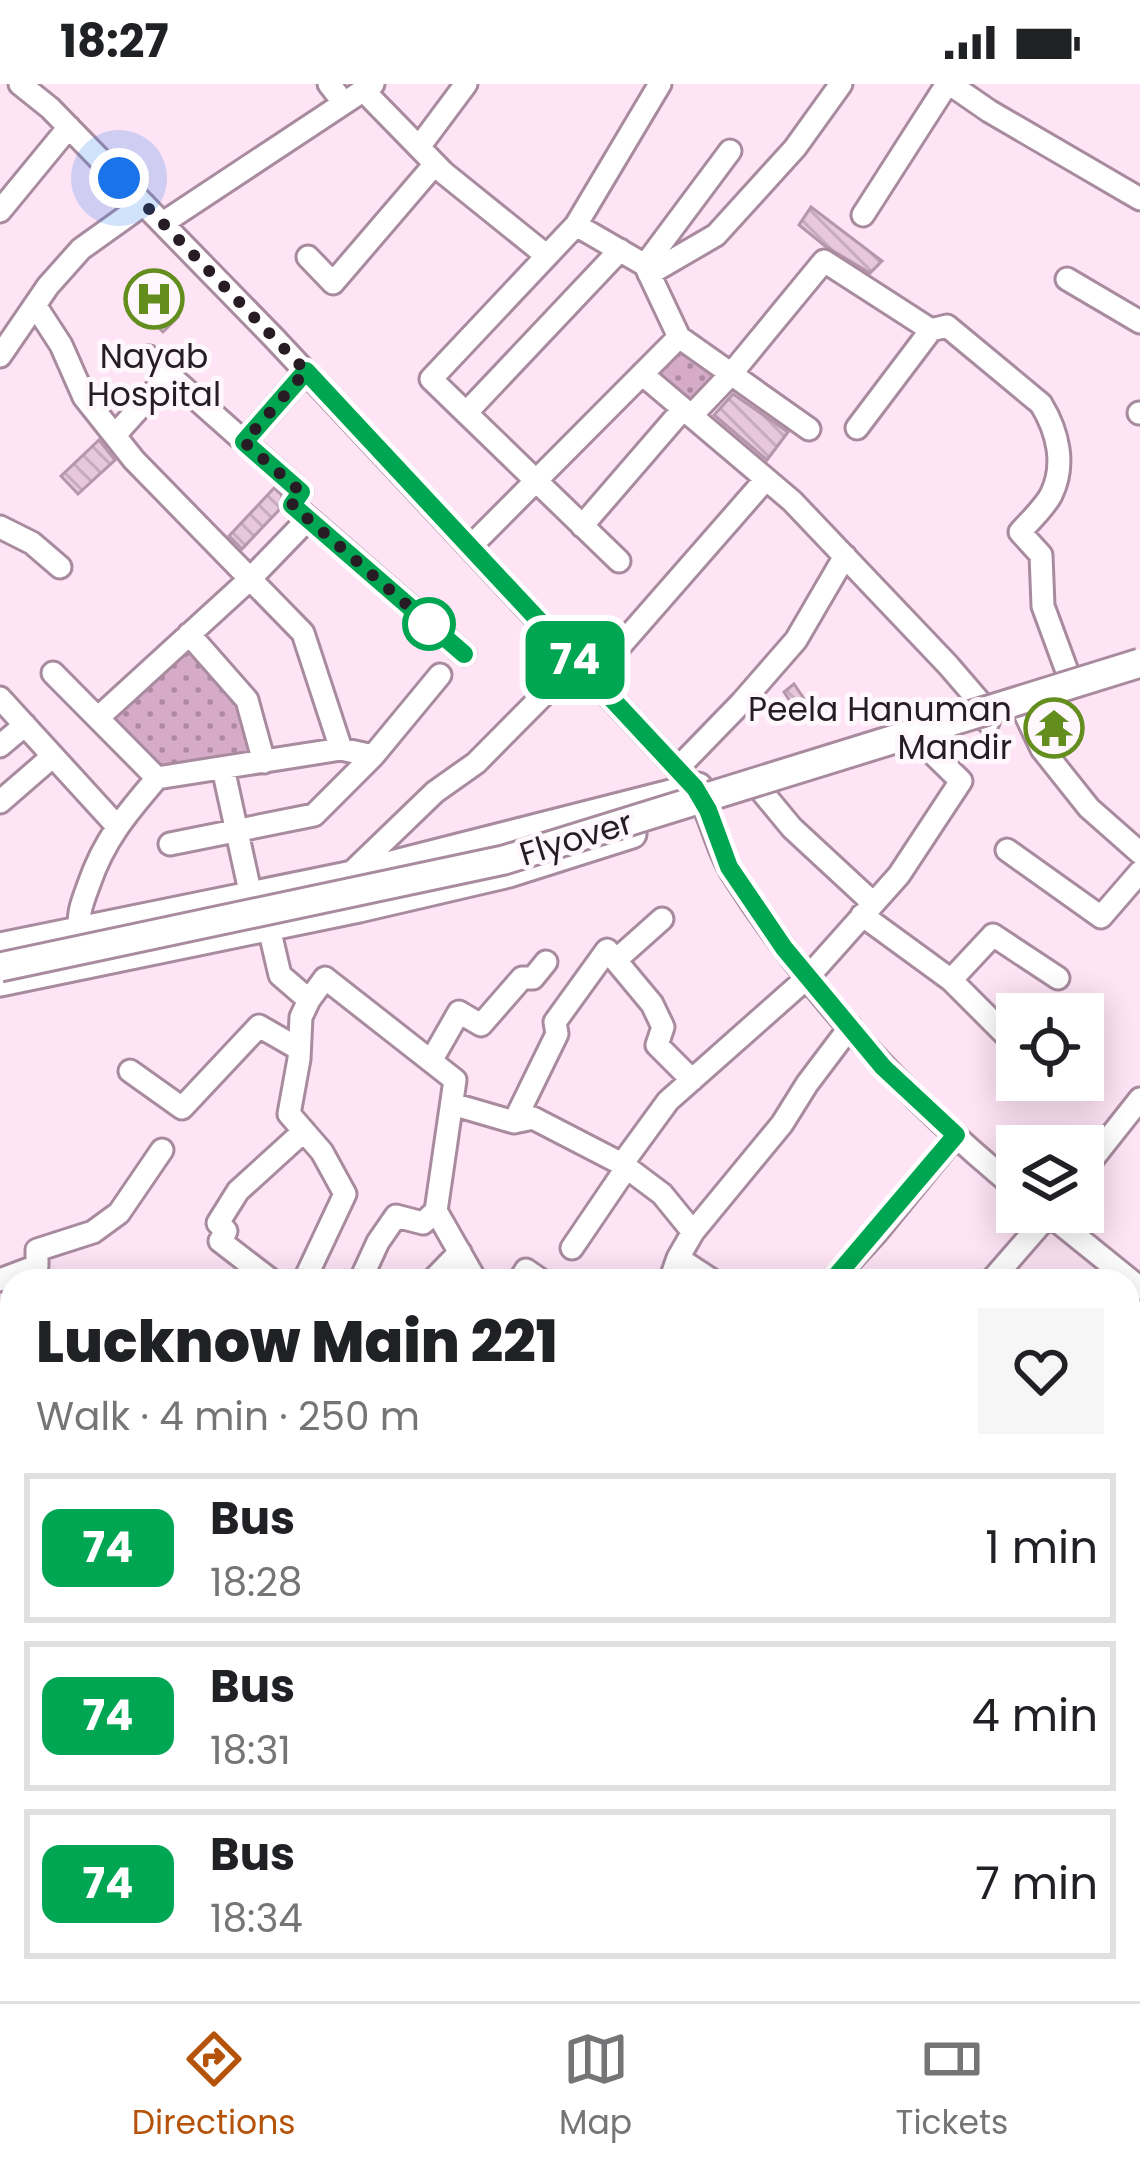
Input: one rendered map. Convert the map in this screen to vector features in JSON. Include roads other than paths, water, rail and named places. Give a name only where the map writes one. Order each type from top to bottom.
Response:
[{"type":"main road","points":[[0,982],[509,873],[694,789],[763,794],[922,743],[1068,674],[1140,652]]},
{"type":"main road","name":"Flyover","points":[[0,967],[504,860],[1140,663]]},
{"type":"main road","points":[[0,947],[348,876],[983,712],[1024,711],[1140,675]]},
{"type":"street","points":[[20,84],[69,128],[306,371],[694,789],[729,867],[784,948],[883,1067],[996,1170]]},
{"type":"street","points":[[329,84],[360,92],[435,164],[547,256]]},
{"type":"street","points":[[419,147],[466,84]]},
{"type":"street","points":[[619,561],[431,379],[577,224],[661,84]]},
{"type":"street","points":[[647,270],[716,235],[795,148],[841,84]]},
{"type":"street","points":[[863,215],[949,84],[1140,199]]},
{"type":"street","points":[[163,224],[360,92]]},
{"type":"street","points":[[0,211],[69,128]]},
{"type":"street","points":[[647,270],[730,151]]},
{"type":"street","points":[[308,257],[333,283],[435,164]]},
{"type":"street","points":[[0,356],[47,286],[81,249],[144,204]]},
{"type":"street","points":[[577,224],[647,270],[680,337],[808,429]]},
{"type":"street","points":[[466,413],[620,250]]},
{"type":"street","points":[[582,526],[687,412],[731,374],[824,261],[931,329]]},
{"type":"street","points":[[1067,279],[1140,322]]},
{"type":"street","points":[[35,305],[61,345],[84,397],[134,460],[303,633],[341,749]]},
{"type":"street","points":[[857,428],[931,329],[947,326],[1041,404],[1051,420],[1061,461],[1050,497],[1020,532],[1041,555],[1043,606],[1068,674]]},
{"type":"street","points":[[470,547],[680,337]]},
{"type":"street","points":[[149,357],[301,492],[292,505],[464,654]]},
{"type":"street","points":[[244,442],[306,371]]},
{"type":"street","points":[[642,374],[792,501],[948,665],[983,712]]},
{"type":"street","points":[[115,435],[169,375]]},
{"type":"street","points":[[348,876],[435,792],[584,670],[766,479]]},
{"type":"street","points":[[99,717],[250,579],[308,518]]},
{"type":"street","points":[[0,527],[32,543],[60,567]]},
{"type":"street","points":[[694,789],[742,702],[796,640],[845,556]]},
{"type":"street","points":[[190,634],[247,700],[264,761]]},
{"type":"street","points":[[53,673],[157,778]]},
{"type":"street","points":[[170,844],[314,815],[373,756],[440,675]]},
{"type":"street","points":[[0,698],[116,825]]},
{"type":"street","points":[[1024,711],[1042,749],[1089,808],[1140,853]]},
{"type":"street","points":[[0,746],[25,725]]},
{"type":"street","points":[[572,1248],[668,1101],[808,977],[899,874],[962,781],[922,743]]},
{"type":"street","points":[[80,931],[77,916],[97,861],[116,825],[157,778],[341,749],[373,756]]},
{"type":"street","points":[[0,802],[53,756]]},
{"type":"street","points":[[223,768],[251,896],[268,928],[280,975],[309,1000]]},
{"type":"street","points":[[763,794],[868,909],[996,1025]]},
{"type":"street","points":[[1007,850],[1101,917],[1140,872]]},
{"type":"street","points":[[616,960],[662,919]]},
{"type":"street","points":[[951,980],[993,935],[1058,978]]},
{"type":"street","points":[[514,1121],[557,1034],[555,1022],[608,950],[652,1004],[663,1027],[657,1045],[692,1080]]},
{"type":"street","points":[[431,1060],[459,1012],[481,1025],[522,978],[533,978],[546,962]]},
{"type":"street","points":[[310,1269],[345,1193],[322,1152],[289,1114],[301,1017],[325,978],[455,1080],[436,1210],[423,1223],[396,1216],[366,1269]]},
{"type":"street","points":[[130,1071],[182,1108],[259,1027],[299,1049]]},
{"type":"street","points":[[674,1269],[693,1232],[782,1124],[850,1027]]},
{"type":"street","points":[[1104,1145],[1140,1099]]},
{"type":"street","points":[[452,1104],[514,1121],[533,1118],[624,1166],[662,1194],[693,1232]]},
{"type":"street","points":[[256,1269],[220,1241],[226,1231],[218,1223],[238,1191],[304,1131]]},
{"type":"street","points":[[842,1269],[956,1135]]},
{"type":"street","points":[[29,1269],[37,1266],[37,1250],[93,1232],[119,1213],[162,1150]]},
{"type":"street","points":[[436,1210],[469,1269]]},
{"type":"street","points":[[1001,1269],[1032,1233]]},
{"type":"street","points":[[1073,1233],[1116,1269]]},
{"type":"street","points":[[444,1269],[460,1252]]},
{"type":"street","points":[[678,1258],[695,1269]]},
{"type":"place","name":"Nayab Hospital","points":[[154,299]]},
{"type":"place","name":"Peela Hanuman Mandir","points":[[1054,728]]}]
